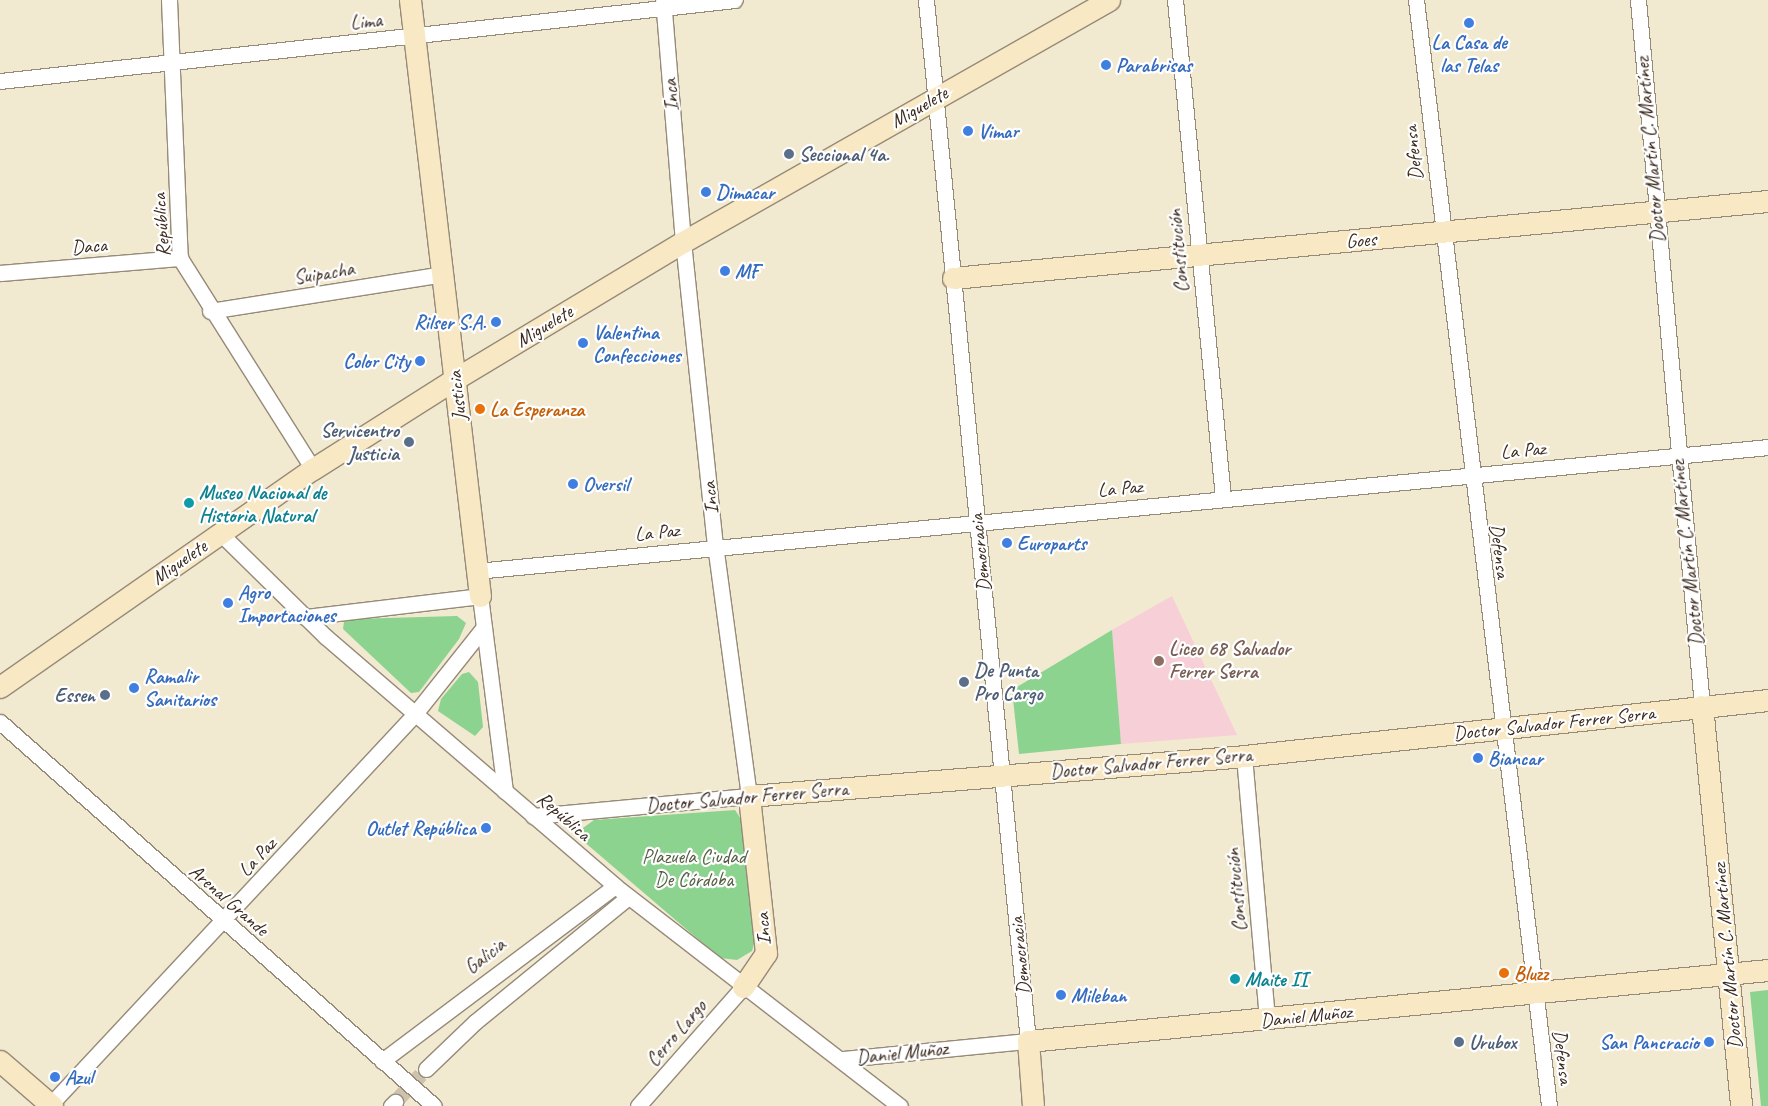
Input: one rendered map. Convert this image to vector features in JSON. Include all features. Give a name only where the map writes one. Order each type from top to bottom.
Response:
[{"type":"street","name":"República","points":[[169,0],[180,258],[210,311],[313,469]]},
{"type":"street","name":"Justicia","points":[[410,0],[444,274],[476,571],[505,791]]},
{"type":"street","name":"Lima","points":[[0,81],[173,60],[414,36],[664,4],[735,0]]},
{"type":"street","name":"Democracia","points":[[926,0],[1033,1106]]},
{"type":"street","name":"Miguelete","points":[[0,687],[313,469],[456,380],[683,242],[1109,0]]},
{"type":"street","name":"Constitución","points":[[1175,0],[1198,256],[1223,498]]},
{"type":"street","name":"Defensa","points":[[1416,0],[1471,475],[1549,1106]]},
{"type":"street","name":"Doctor Martín C. Martínez","points":[[1638,0],[1677,455],[1741,1106]]},
{"type":"street","name":"Inca","points":[[664,4],[683,242],[715,546],[749,796],[766,952],[743,986]]},
{"type":"street","name":"Goes","points":[[953,278],[1768,201]]},
{"type":"street","name":"Daca","points":[[0,273],[180,258]]},
{"type":"street","name":"Suipacha","points":[[210,311],[444,274]]},
{"type":"street","name":"La Paz","points":[[476,571],[715,546],[1768,446]]},
{"type":"street","name":"República","points":[[220,534],[305,617],[414,715],[628,897],[743,986],[843,1059],[900,1106]]},
{"type":"street","points":[[305,617],[480,596]]},
{"type":"street","name":"La Paz","points":[[51,1106],[224,922],[414,715],[484,627]]},
{"type":"street","name":"Doctor Salvador Ferrer Serra","points":[[533,816],[749,796],[1244,756],[1768,700]]},
{"type":"street","name":"Arenal Grande","points":[[0,722],[434,1106]]},
{"type":"street","name":"Constitución","points":[[1244,756],[1267,1020]]},
{"type":"street","name":"Galicia","points":[[382,1061],[615,886]]},
{"type":"street","points":[[426,1069],[475,1022],[628,897]]},
{"type":"street","name":"Daniel Muñoz","points":[[843,1059],[1267,1020],[1768,970]]},
{"type":"street","name":"Cerro Largo","points":[[638,1106],[743,986]]},
{"type":"street","points":[[0,1061],[51,1106]]},
{"type":"shaded area","name":"Liceo 68 Salvador Ferrer Serra","points":[[1172,596],[1237,735],[1121,744],[1112,630]]},
{"type":"green space","points":[[457,616],[466,623],[459,639],[419,692],[411,693],[343,629],[344,622],[352,619]]},
{"type":"green space","points":[[1112,630],[1121,744],[1019,754],[1012,690]]},
{"type":"green space","points":[[469,672],[478,682],[483,727],[475,736],[438,711],[441,699],[462,674]]},
{"type":"green space","name":"Plazuela Ciudad De Córdoba","points":[[735,810],[743,822],[755,941],[752,951],[737,960],[720,958],[582,840],[583,828],[594,820]]},
{"type":"green space","points":[[1768,990],[1768,1106],[1761,1106],[1750,992]]},
{"type":"tunnel","points":[[395,1102],[426,1069]]},
{"type":"place","name":"La Casa de las Telas","points":[[1469,23]]},
{"type":"place","name":"Parabrisas","points":[[1106,65]]},
{"type":"place","name":"Vimar","points":[[968,131]]},
{"type":"place","name":"Seccional 4a.","points":[[789,154]]},
{"type":"place","name":"Dimacar","points":[[706,192]]},
{"type":"place","name":"MF","points":[[725,271]]},
{"type":"place","name":"Rilser S.A.","points":[[496,322]]},
{"type":"place","name":"Valentina Confecciones","points":[[583,343]]},
{"type":"place","name":"Color City","points":[[420,361]]},
{"type":"place","name":"La Esperanza","points":[[480,409]]},
{"type":"place","name":"Servicentro Justicia","points":[[409,442]]},
{"type":"place","name":"Oversil","points":[[573,484]]},
{"type":"place","name":"Museo Nacional de Historia Natural","points":[[189,503]]},
{"type":"place","name":"Europarts","points":[[1007,543]]},
{"type":"place","name":"Agro Importaciones","points":[[228,603]]},
{"type":"place","name":"Liceo 68 Salvador Ferrer Serra","points":[[1159,661]]},
{"type":"place","name":"De Punta Pro Cargo","points":[[964,682]]},
{"type":"place","name":"Ramalir Sanitarios","points":[[134,688]]},
{"type":"place","name":"Essen","points":[[105,695]]},
{"type":"place","name":"Biancar","points":[[1478,758]]},
{"type":"place","name":"Outlet República","points":[[486,828]]},
{"type":"place","name":"Bluzz","points":[[1504,973]]},
{"type":"place","name":"Maite II","points":[[1235,979]]},
{"type":"place","name":"Mileban","points":[[1061,995]]},
{"type":"place","name":"Urubox","points":[[1459,1042]]},
{"type":"place","name":"San Pancracio","points":[[1709,1042]]},
{"type":"place","name":"Azul","points":[[55,1077]]}]
